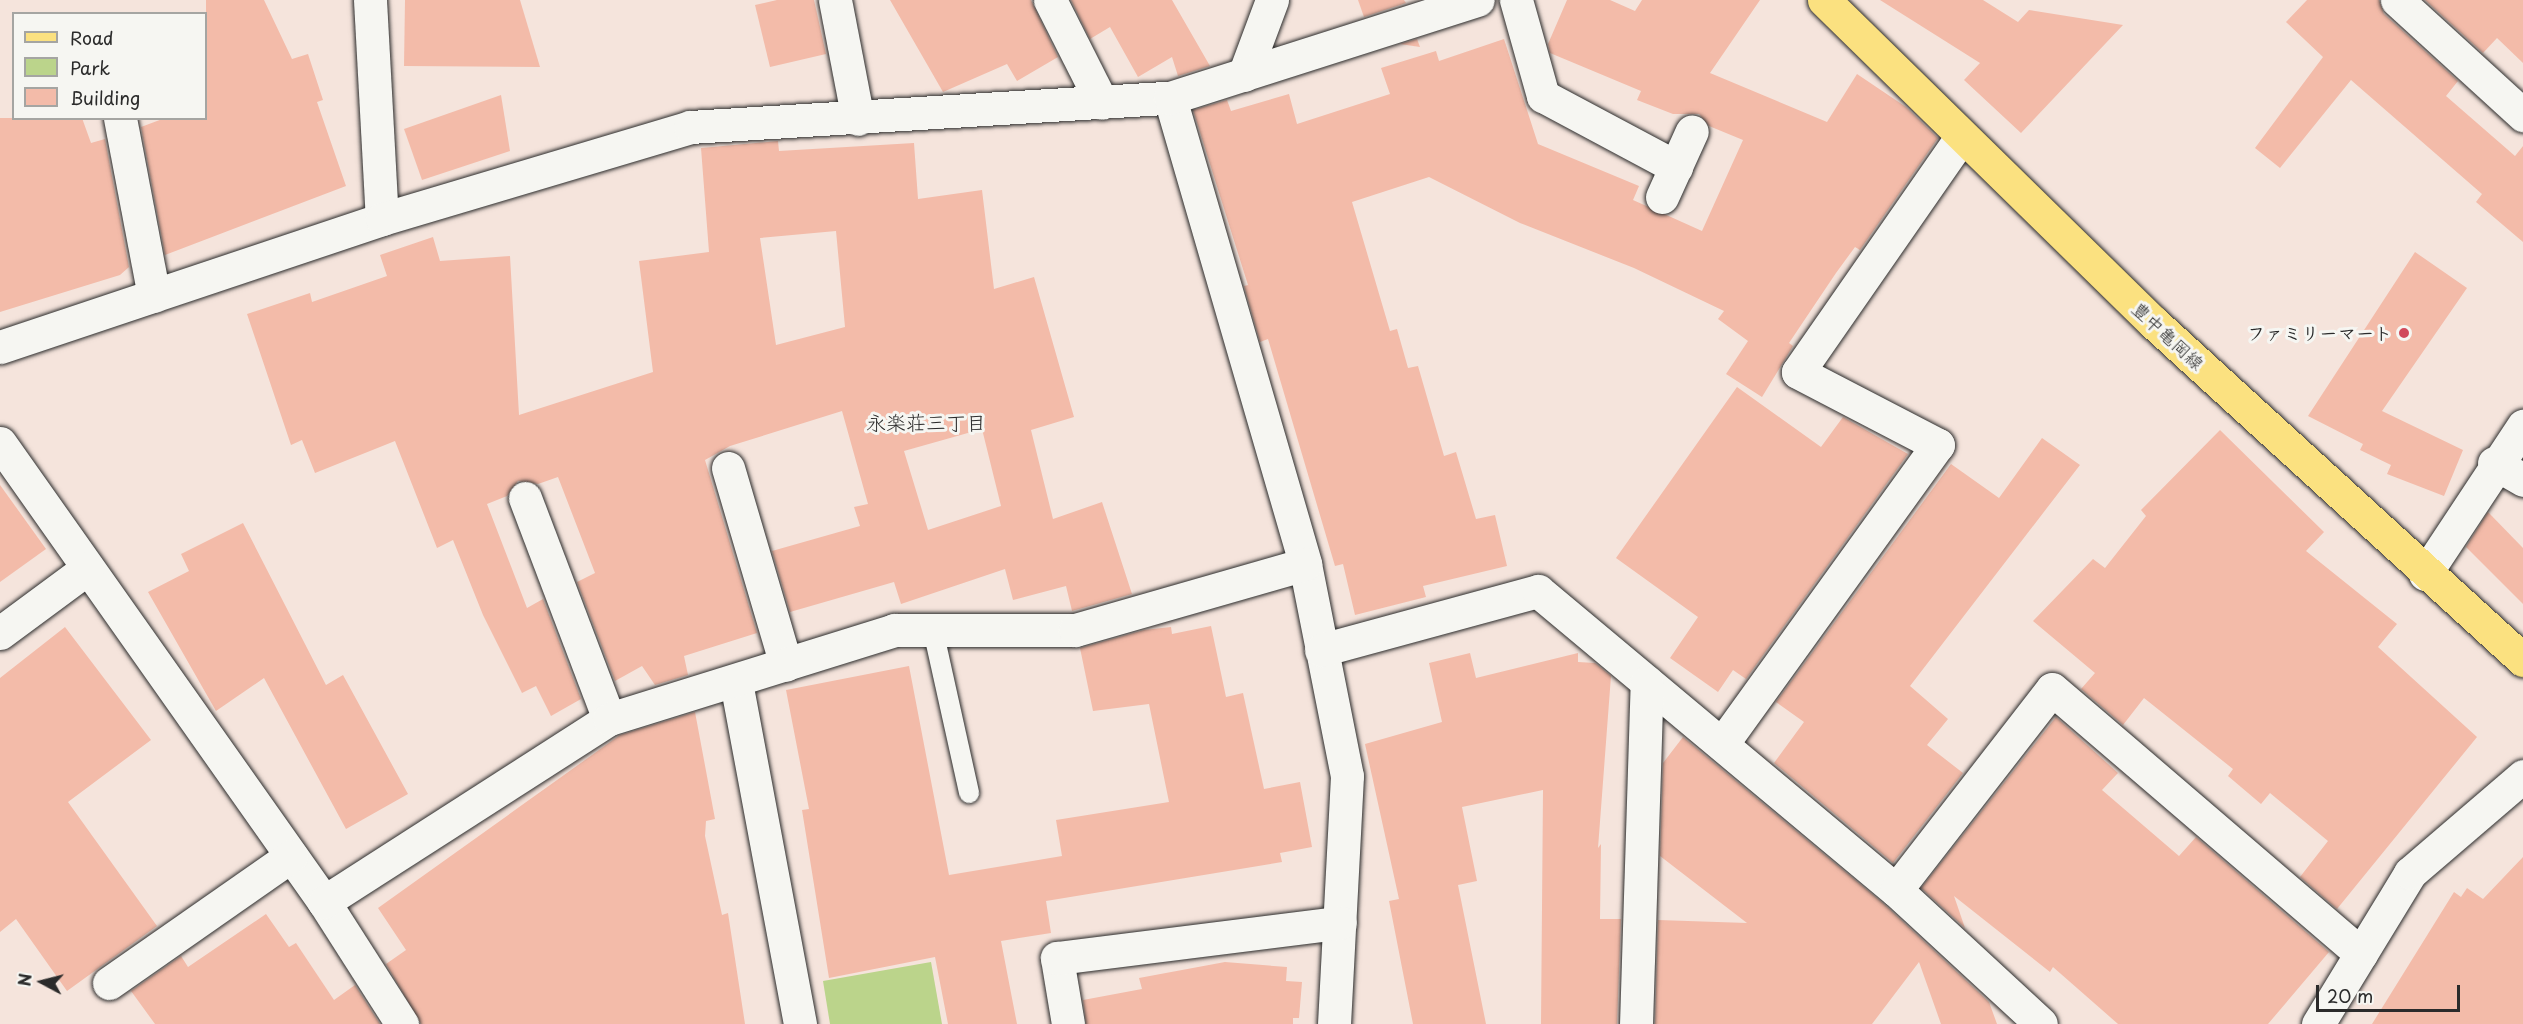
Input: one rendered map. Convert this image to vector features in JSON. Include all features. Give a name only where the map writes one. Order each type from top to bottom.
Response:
[{"type":"main road","name":"豊中亀岡線","points":[[1824,0],[1962,136],[2425,574],[2523,660]]},
{"type":"street","points":[[370,0],[382,219]]},
{"type":"street","points":[[835,0],[858,119]]},
{"type":"street","points":[[1050,0],[1102,104]]},
{"type":"street","points":[[1244,75],[1272,0]]},
{"type":"street","points":[[0,347],[382,219],[690,127],[858,119],[1170,98],[1478,0]]},
{"type":"street","points":[[1516,0],[1543,96],[1676,167]]},
{"type":"street","points":[[2397,0],[2523,115]]},
{"type":"street","points":[[1170,98],[1305,564],[1347,776],[1334,1024]]},
{"type":"street","points":[[120,120],[154,296]]},
{"type":"street","points":[[1662,198],[1692,131]]},
{"type":"street","points":[[1722,744],[1938,445],[1798,372],[1962,136]]},
{"type":"street","points":[[2425,574],[2494,463],[2523,426]]},
{"type":"street","points":[[5,460],[88,568],[324,902],[402,1024]]},
{"type":"street","points":[[2494,463],[2523,480]]},
{"type":"street","points":[[728,468],[786,665]]},
{"type":"street","points":[[525,498],[609,719]]},
{"type":"street","points":[[324,902],[609,719],[736,682],[894,630],[1075,630],[1305,564]]},
{"type":"street","points":[[0,633],[88,568]]},
{"type":"street","points":[[1321,650],[1538,591],[1896,890],[2041,1024]]},
{"type":"street","points":[[736,682],[800,1024]]},
{"type":"street","points":[[1636,1024],[1647,682]]},
{"type":"street","points":[[1896,890],[2052,689],[2361,954]]},
{"type":"street","points":[[2318,1024],[2410,873],[2523,776]]},
{"type":"street","points":[[109,983],[291,856]]},
{"type":"street","points":[[1068,1024],[1057,958],[1340,923]]},
{"type":"lane","points":[[933,630],[969,793]]},
{"type":"green space","points":[[931,962],[942,1024],[830,1024],[823,981]]},
{"type":"building","points":[[206,0],[264,0],[292,59],[308,54],[323,100],[317,102],[346,186],[165,255],[141,127],[160,120],[207,120]]},
{"type":"building","points":[[405,0],[520,0],[540,67],[404,66]]},
{"type":"building","points":[[777,0],[814,0],[826,54],[770,67],[755,5]]},
{"type":"building","points":[[890,0],[1031,0],[1058,57],[1017,81],[1007,64],[943,92]]},
{"type":"building","points":[[1071,0],[1172,0],[1210,66],[1178,76],[1172,57],[1138,77],[1110,27],[1090,39]]},
{"type":"building","points":[[1358,0],[1404,0],[1406,3],[1364,17]]},
{"type":"building","points":[[1567,0],[1610,0],[1635,11],[1642,0],[1760,0],[1710,73],[1827,122],[1857,74],[1906,107],[1938,138],[1860,250],[1855,247],[1836,273],[1789,343],[1793,346],[1762,397],[1726,374],[1748,341],[1718,319],[1724,311],[1634,268],[1520,223],[1429,177],[1352,202],[1390,331],[1397,329],[1408,368],[1418,366],[1444,456],[1456,452],[1476,519],[1495,515],[1507,566],[1423,586],[1426,597],[1355,615],[1343,564],[1335,566],[1268,339],[1260,342],[1244,286],[1248,285],[1193,110],[1227,100],[1231,111],[1289,94],[1297,124],[1390,94],[1381,68],[1436,51],[1439,61],[1504,39],[1538,144],[1639,186],[1633,200],[1702,231],[1743,140],[1709,126],[1699,114],[1673,114],[1637,100],[1641,91],[1550,53],[1548,44]]},
{"type":"building","points":[[1880,0],[1983,0],[2018,22],[2029,10],[2123,25],[2021,133],[1964,80],[1980,63]]},
{"type":"building","points":[[2307,0],[2379,0],[2384,14],[2458,81],[2446,96],[2515,156],[2523,146],[2523,242],[2476,202],[2482,194],[2351,80],[2280,168],[2255,148],[2323,57],[2286,22]]},
{"type":"building","points":[[2425,0],[2523,0],[2523,63],[2497,38],[2483,53]]},
{"type":"building","points":[[1417,39],[1420,47],[1400,44]]},
{"type":"building","points":[[501,95],[510,151],[422,180],[404,129]]},
{"type":"building","points":[[0,118],[83,120],[91,143],[105,139],[129,267],[120,275],[0,312]]},
{"type":"building","points":[[778,141],[779,151],[914,143],[918,199],[982,190],[994,289],[1034,277],[1074,417],[1031,430],[1053,519],[1102,502],[1132,594],[1072,611],[1066,586],[1013,600],[1005,569],[901,604],[894,582],[790,612],[772,551],[860,526],[854,507],[868,504],[842,411],[730,446],[705,460],[757,633],[684,656],[688,675],[655,685],[642,666],[615,681],[577,582],[595,573],[558,477],[538,484],[518,481],[507,496],[487,504],[527,608],[543,599],[581,699],[551,716],[536,686],[522,693],[483,615],[453,540],[437,548],[395,441],[315,473],[302,440],[291,445],[247,314],[310,293],[312,302],[387,276],[380,255],[433,237],[440,261],[510,256],[519,415],[653,372],[639,261],[709,252],[701,148]],"holes":[[[836,231],[845,327],[776,345],[760,238]],[[982,429],[1001,506],[928,530],[904,451]]]},
{"type":"building","points":[[2415,252],[2467,288],[2382,411],[2463,450],[2444,496],[2387,474],[2391,465],[2360,450],[2363,444],[2308,416]]},
{"type":"building","points":[[1737,387],[1821,447],[1843,417],[1908,454],[1746,679],[1733,670],[1718,692],[1670,658],[1698,617],[1616,558]]},
{"type":"building","points":[[2220,430],[2324,532],[2306,551],[2397,624],[2378,647],[2477,737],[2337,909],[2300,877],[2328,841],[2270,793],[2261,804],[2228,776],[2233,769],[2144,698],[2123,725],[2081,689],[2095,673],[2033,621],[2093,559],[2105,568],[2146,516],[2141,510]]},
{"type":"building","points":[[2042,438],[2080,465],[1910,686],[1948,719],[1927,745],[1963,773],[1893,863],[1774,763],[1804,722],[1776,702],[1951,464],[1999,498]]},
{"type":"building","points":[[0,485],[46,549],[0,582]]},
{"type":"building","points":[[2488,512],[2523,548],[2523,604],[2466,547]]},
{"type":"building","points":[[243,523],[326,685],[343,675],[408,794],[346,829],[264,678],[216,711],[148,592],[189,571],[181,554]]},
{"type":"building","points":[[1211,626],[1226,697],[1243,693],[1264,789],[1300,782],[1312,847],[1280,853],[1282,862],[1046,901],[1051,933],[1001,941],[1017,1024],[948,1024],[935,957],[829,978],[802,810],[809,809],[786,690],[909,666],[949,875],[1062,856],[1056,820],[1169,802],[1149,704],[1093,711],[1080,648],[1144,630],[1171,627],[1172,634]]},
{"type":"building","points":[[65,627],[151,740],[68,802],[157,926],[67,991],[16,919],[0,932],[0,678]]},
{"type":"building","points":[[1470,653],[1476,678],[1578,653],[1578,662],[1595,663],[1611,676],[1598,848],[1601,844],[1600,919],[1621,919],[1617,1024],[1541,1024],[1543,790],[1462,807],[1477,881],[1458,885],[1486,1024],[1413,1024],[1389,901],[1399,899],[1365,744],[1442,722],[1429,663]]},
{"type":"building","points":[[695,712],[715,819],[706,821],[705,836],[722,915],[728,913],[745,1024],[421,1024],[386,964],[406,950],[378,908],[620,735]]},
{"type":"building","points":[[2056,717],[2118,773],[2102,790],[2179,856],[2196,837],[2329,952],[2268,1024],[2118,1024],[2053,967],[2050,972],[1954,896],[1965,928],[1921,888]]},
{"type":"building","points":[[1683,737],[1884,904],[1989,1002],[1997,1024],[1941,1024],[1919,962],[1872,1024],[1655,1024],[1658,920],[1747,923],[1660,856],[1663,763]]},
{"type":"building","points":[[2523,857],[2523,1024],[2372,1024],[2454,892],[2461,897],[2467,888],[2483,899]]},
{"type":"building","points":[[266,914],[289,947],[296,943],[334,1000],[355,985],[380,1024],[155,1024],[131,991],[181,956],[188,967]]},
{"type":"building","points":[[1225,962],[1287,967],[1286,981],[1302,982],[1299,1018],[1293,1018],[1293,1024],[1086,1024],[1083,1000],[1142,989],[1139,978]]},
{"type":"place","name":"ファミリーマート","points":[[2404,333]]},
{"type":"district","name":"永楽荘三丁目","points":[[926,422]]}]
